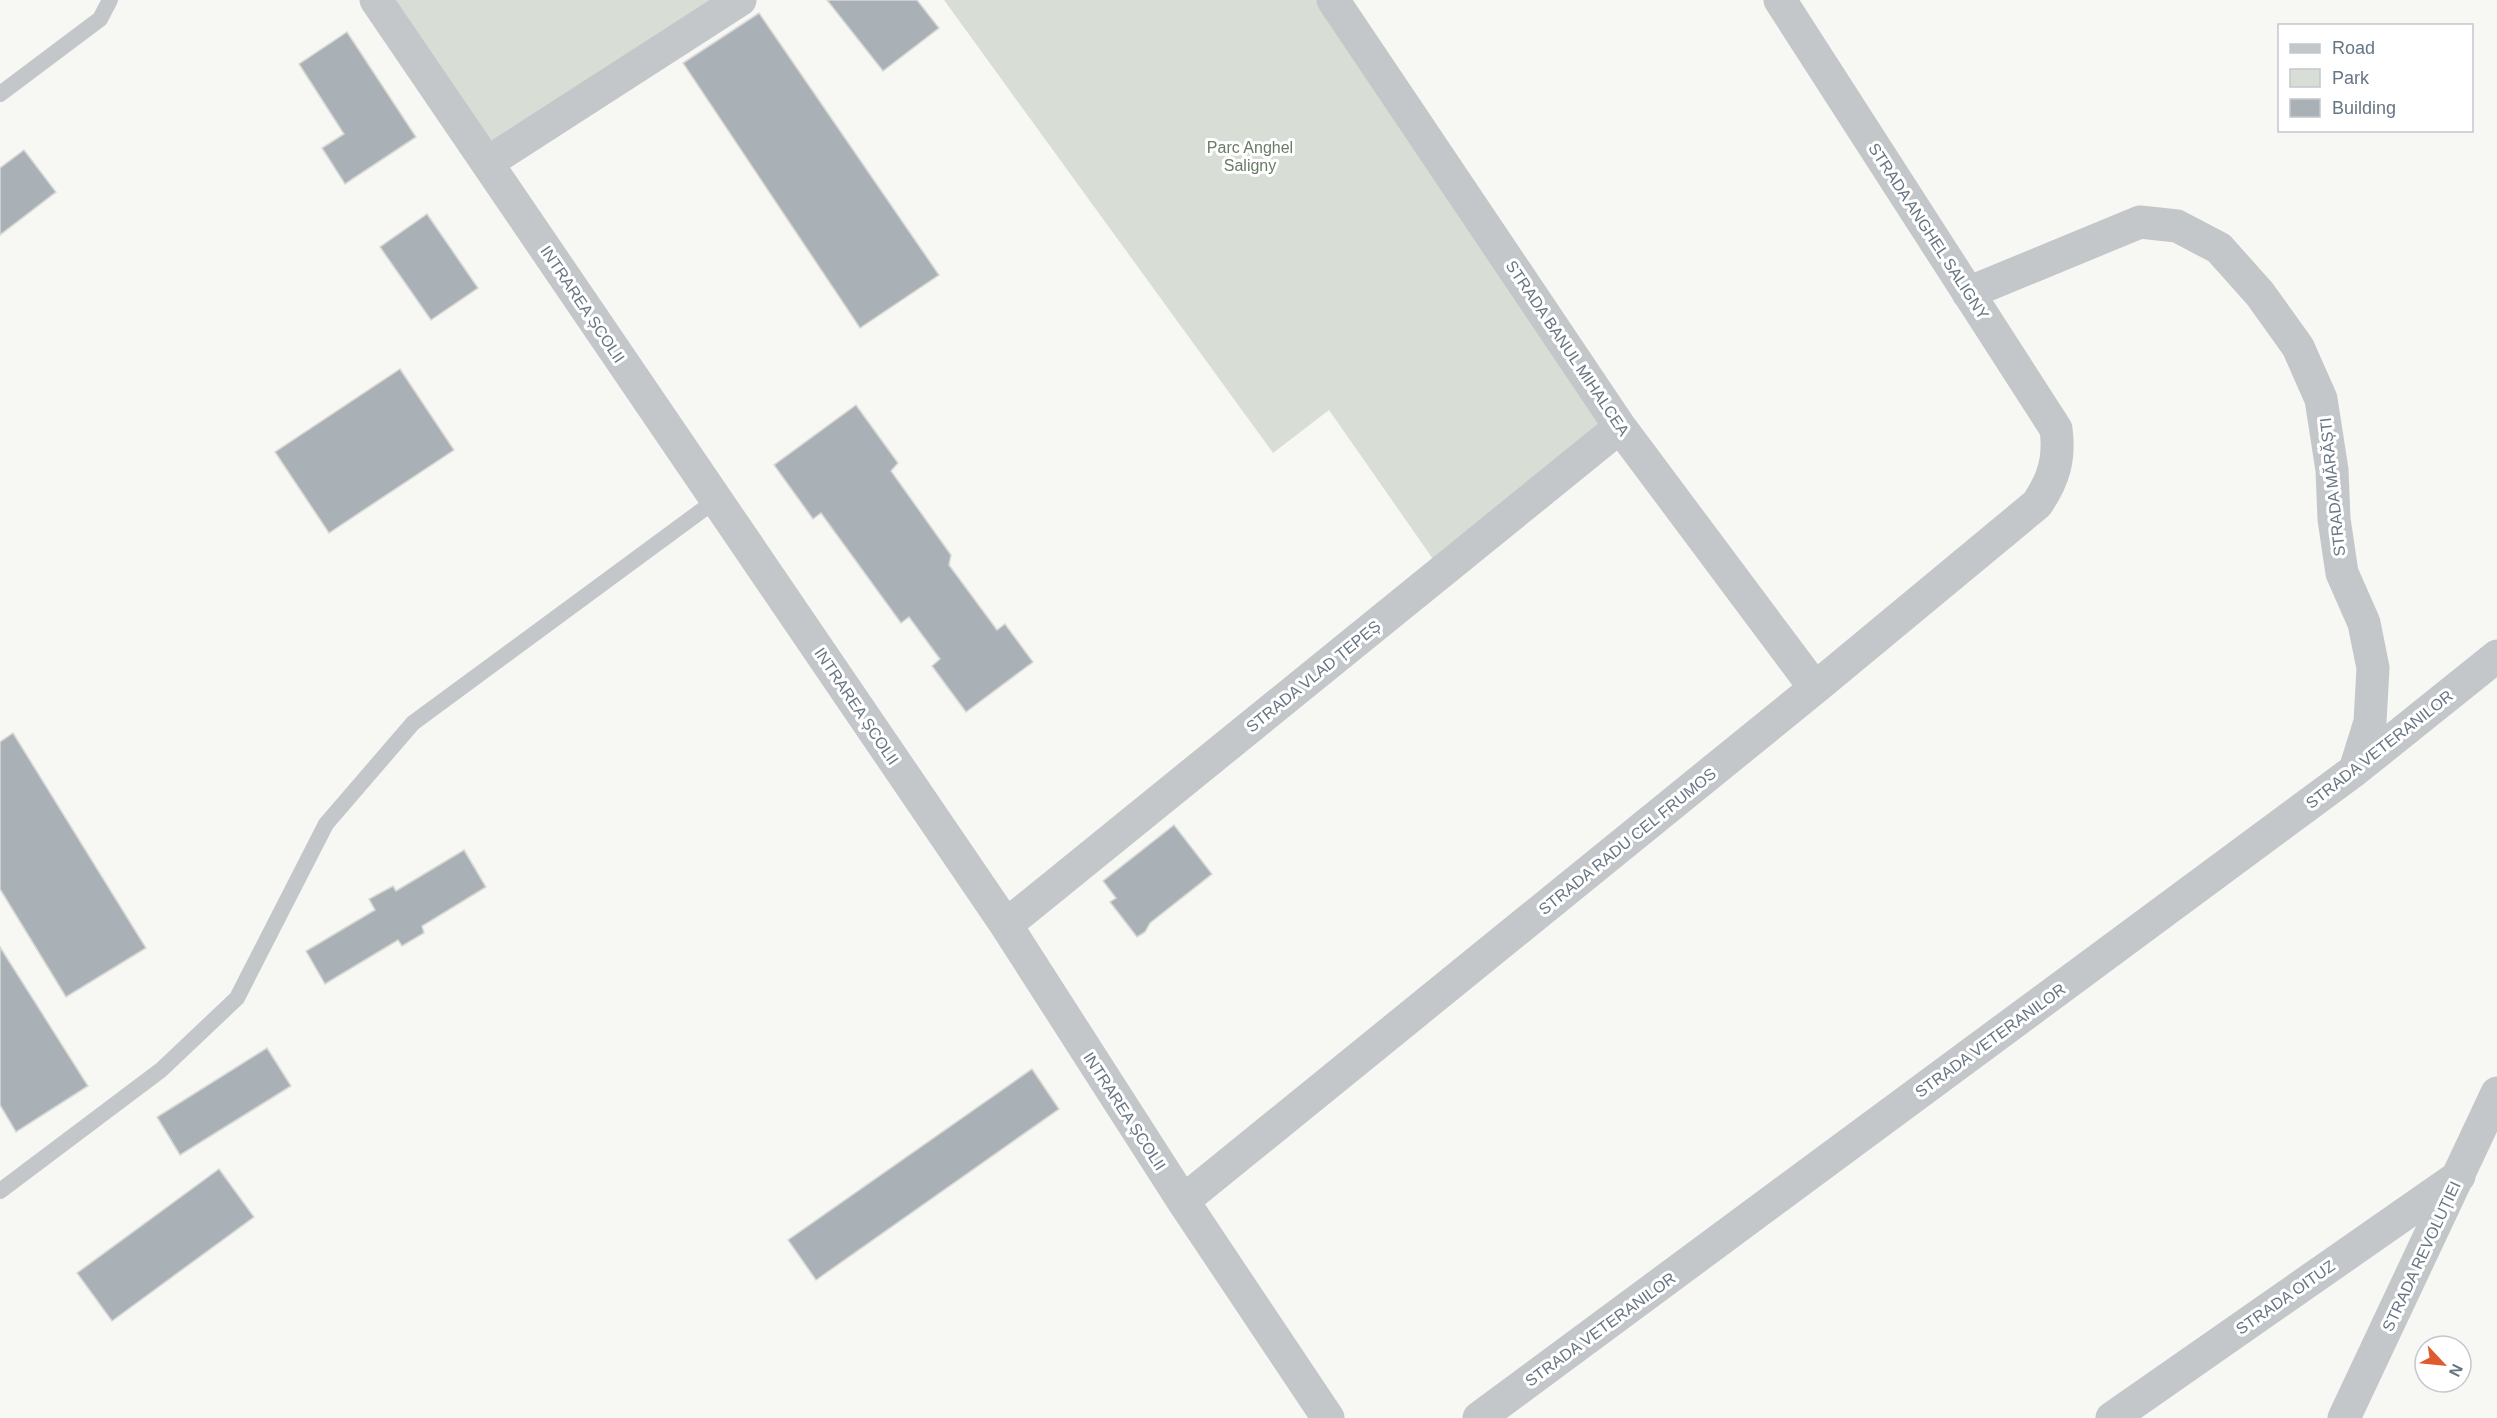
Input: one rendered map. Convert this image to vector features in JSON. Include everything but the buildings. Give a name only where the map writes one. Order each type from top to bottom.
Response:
[{"type":"street","name":"INTRAREA ȘCOLII","points":[[376,0],[1006,925],[1183,1201],[1328,1418]]},
{"type":"street","points":[[487,163],[740,0]]},
{"type":"street","name":"STRADA BANUL MIHALCEA","points":[[1333,0],[1620,427],[1815,688]]},
{"type":"street","name":"STRADA ANGHEL SALIGNY","points":[[1780,0],[2055,429],[2058,447],[2056,468]]},
{"type":"street","name":"STRADA MĂRĂȘTI","points":[[1968,293],[2140,222],[2177,226],[2219,248],[2260,294],[2298,347],[2321,399],[2332,470],[2334,519],[2342,573],[2364,623],[2373,668],[2370,722],[2355,770]]},
{"type":"street","name":"STRADA VLAD ȚEPEȘ","points":[[1006,925],[1620,427]]},
{"type":"street","name":"STRADA RADU CEL FRUMOS","points":[[1183,1201],[1815,688],[2037,504],[2049,487],[2056,468]]},
{"type":"street","name":"STRADA VETERANILOR","points":[[1479,1418],[2355,770],[2497,656]]},
{"type":"street","name":"STRADA REVOLUȚIEI","points":[[2344,1418],[2497,1093]]},
{"type":"street","name":"STRADA OITUZ","points":[[2112,1418],[2459,1176]]},
{"type":"lane","points":[[0,94],[100,19],[111,0]]},
{"type":"lane","points":[[0,1191],[161,1070],[237,998],[326,824],[413,723],[716,500]]},
{"type":"green space","points":[[376,0],[740,0],[487,163]]},
{"type":"green space","name":"Parc Anghel Saligny","points":[[944,0],[1333,0],[1620,427],[1442,572],[1329,410],[1273,453]]}]
